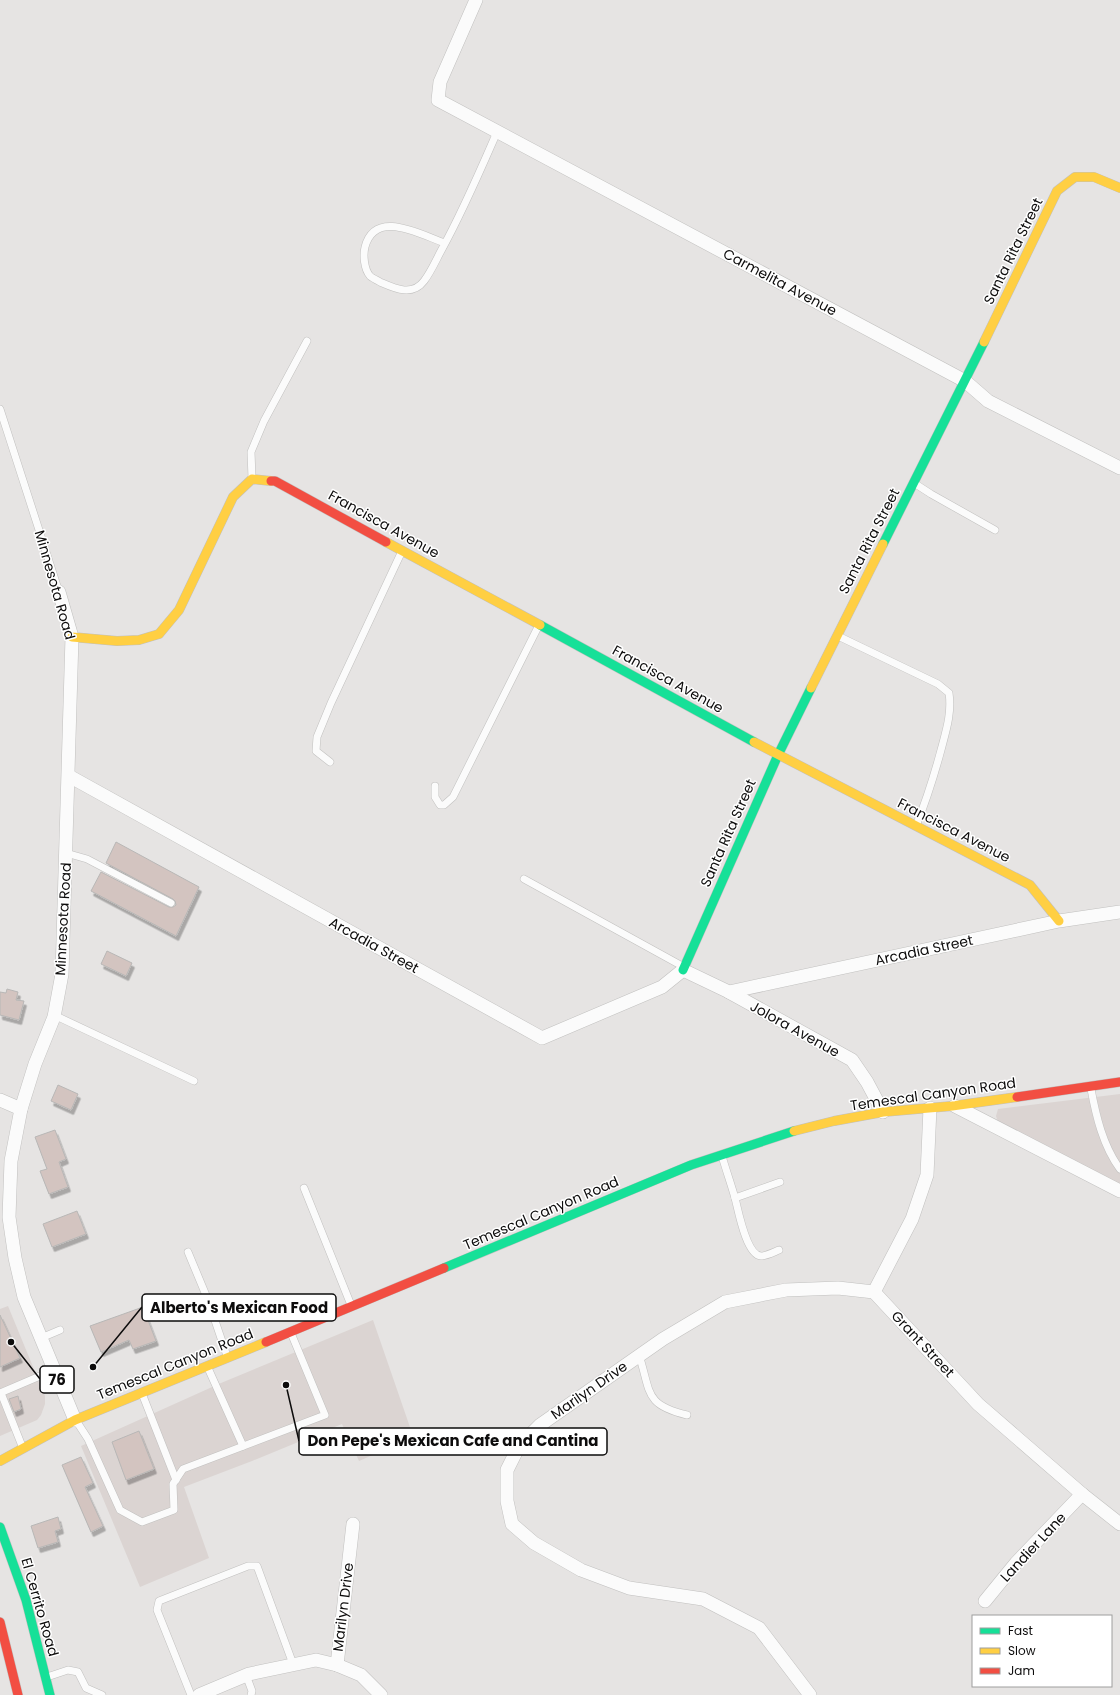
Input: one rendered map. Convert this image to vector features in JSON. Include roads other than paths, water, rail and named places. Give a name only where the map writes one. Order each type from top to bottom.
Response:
[{"type":"street","name":"Carmelita Avenue","points":[[476,0],[440,82],[438,100],[965,381],[988,401],[1120,468]]},
{"type":"street","name":"Santa Rita Street","points":[[684,969],[778,755],[965,381],[1057,192],[1075,177],[1094,177],[1120,188]]},
{"type":"street","name":"Francisca Avenue","points":[[252,478],[275,481],[778,755],[1030,885],[1059,921]]},
{"type":"street","points":[[72,638],[117,641],[140,640],[159,634],[179,610],[233,497],[252,478]]},
{"type":"street","name":"Minnesota Road","points":[[59,592],[72,638],[62,974],[54,1014],[35,1064],[21,1109],[11,1161],[9,1217],[15,1258],[24,1297],[76,1420]]},
{"type":"street","name":"Arcadia Street","points":[[69,776],[542,1038],[662,987],[684,969]]},
{"type":"street","name":"Arcadia Street","points":[[729,992],[1059,921],[1120,912]]},
{"type":"street","name":"Jolora Avenue","points":[[684,969],[729,992],[852,1060],[867,1082],[883,1112]]},
{"type":"street","name":"Temescal Canyon Road","points":[[0,1461],[76,1420],[98,1410],[142,1394],[291,1333],[691,1165],[721,1154],[763,1140],[819,1125],[883,1112],[953,1106],[1120,1082]]},
{"type":"street","points":[[0,1100],[21,1109]]},
{"type":"street","points":[[953,1106],[1120,1191]]},
{"type":"street","points":[[874,1292],[912,1219],[927,1175],[930,1108]]},
{"type":"street","name":"Marilyn Drive","points":[[810,1695],[758,1628],[703,1599],[629,1588],[581,1570],[534,1543],[512,1524],[506,1501],[507,1470],[519,1446],[540,1424],[663,1339],[725,1302],[786,1290],[838,1288],[874,1292]]},
{"type":"street","name":"Grant Street","points":[[874,1292],[978,1404],[1082,1494],[1120,1524]]},
{"type":"street","name":"Landier Lane","points":[[985,1601],[1016,1563],[1082,1494]]},
{"type":"street","name":"Marilyn Drive","points":[[336,1665],[353,1524]]},
{"type":"street","name":"El Cerrito Road","points":[[0,1527],[26,1600],[50,1695]]},
{"type":"street","points":[[0,1622],[18,1695]]},
{"type":"street","name":"Marilyn Drive","points":[[198,1695],[246,1675],[316,1660],[336,1665],[361,1675],[381,1695]]},
{"type":"lane","points":[[445,243],[394,225],[377,228],[366,242],[364,252],[366,267],[370,276],[398,290],[415,289],[424,282],[445,243],[469,197],[497,132]]},
{"type":"lane","points":[[252,478],[251,452],[264,422],[307,341]]},
{"type":"lane","name":"Minnesota Road","points":[[0,409],[59,592]]},
{"type":"lane","points":[[914,483],[995,530]]},
{"type":"lane","points":[[330,762],[316,751],[317,738],[331,703],[403,550]]},
{"type":"lane","points":[[435,786],[435,797],[440,805],[444,805],[453,797],[539,625]]},
{"type":"lane","points":[[838,636],[938,684],[949,693],[951,705],[949,721],[932,784],[916,826]]},
{"type":"lane","points":[[66,853],[87,859],[171,903]]},
{"type":"lane","points":[[524,879],[684,969]]},
{"type":"lane","points":[[54,1014],[194,1081]]},
{"type":"lane","points":[[1091,1086],[1096,1117],[1114,1160],[1120,1169]]},
{"type":"lane","points":[[721,1154],[735,1198],[739,1217],[747,1239],[756,1254],[761,1256],[778,1250]]},
{"type":"lane","points":[[735,1198],[780,1182]]},
{"type":"lane","points":[[304,1188],[351,1308]]},
{"type":"lane","points":[[188,1252],[208,1300],[228,1358]]},
{"type":"lane","points":[[41,1338],[60,1330]]},
{"type":"lane","points":[[76,1420],[88,1439],[120,1510],[142,1522],[174,1510],[173,1484],[183,1469],[325,1415],[291,1333]]},
{"type":"lane","points":[[639,1355],[653,1399],[662,1407],[687,1415]]},
{"type":"lane","points":[[208,1367],[243,1446]]},
{"type":"lane","points":[[23,1448],[0,1393],[54,1370]]},
{"type":"lane","points":[[142,1394],[176,1480]]},
{"type":"lane","points":[[191,1695],[157,1610],[159,1601],[248,1566],[257,1566],[293,1664]]},
{"type":"lane","points":[[46,1678],[68,1670],[78,1672],[86,1688],[102,1695]]},
{"type":"lane","points":[[246,1675],[252,1691],[251,1695]]},
{"type":"place","name":"76","points":[[11,1342]]},
{"type":"place","name":"Alberto's Mexican Food","points":[[93,1367]]},
{"type":"place","name":"Don Pepe's Mexican Cafe and Cantina","points":[[286,1385]]}]
